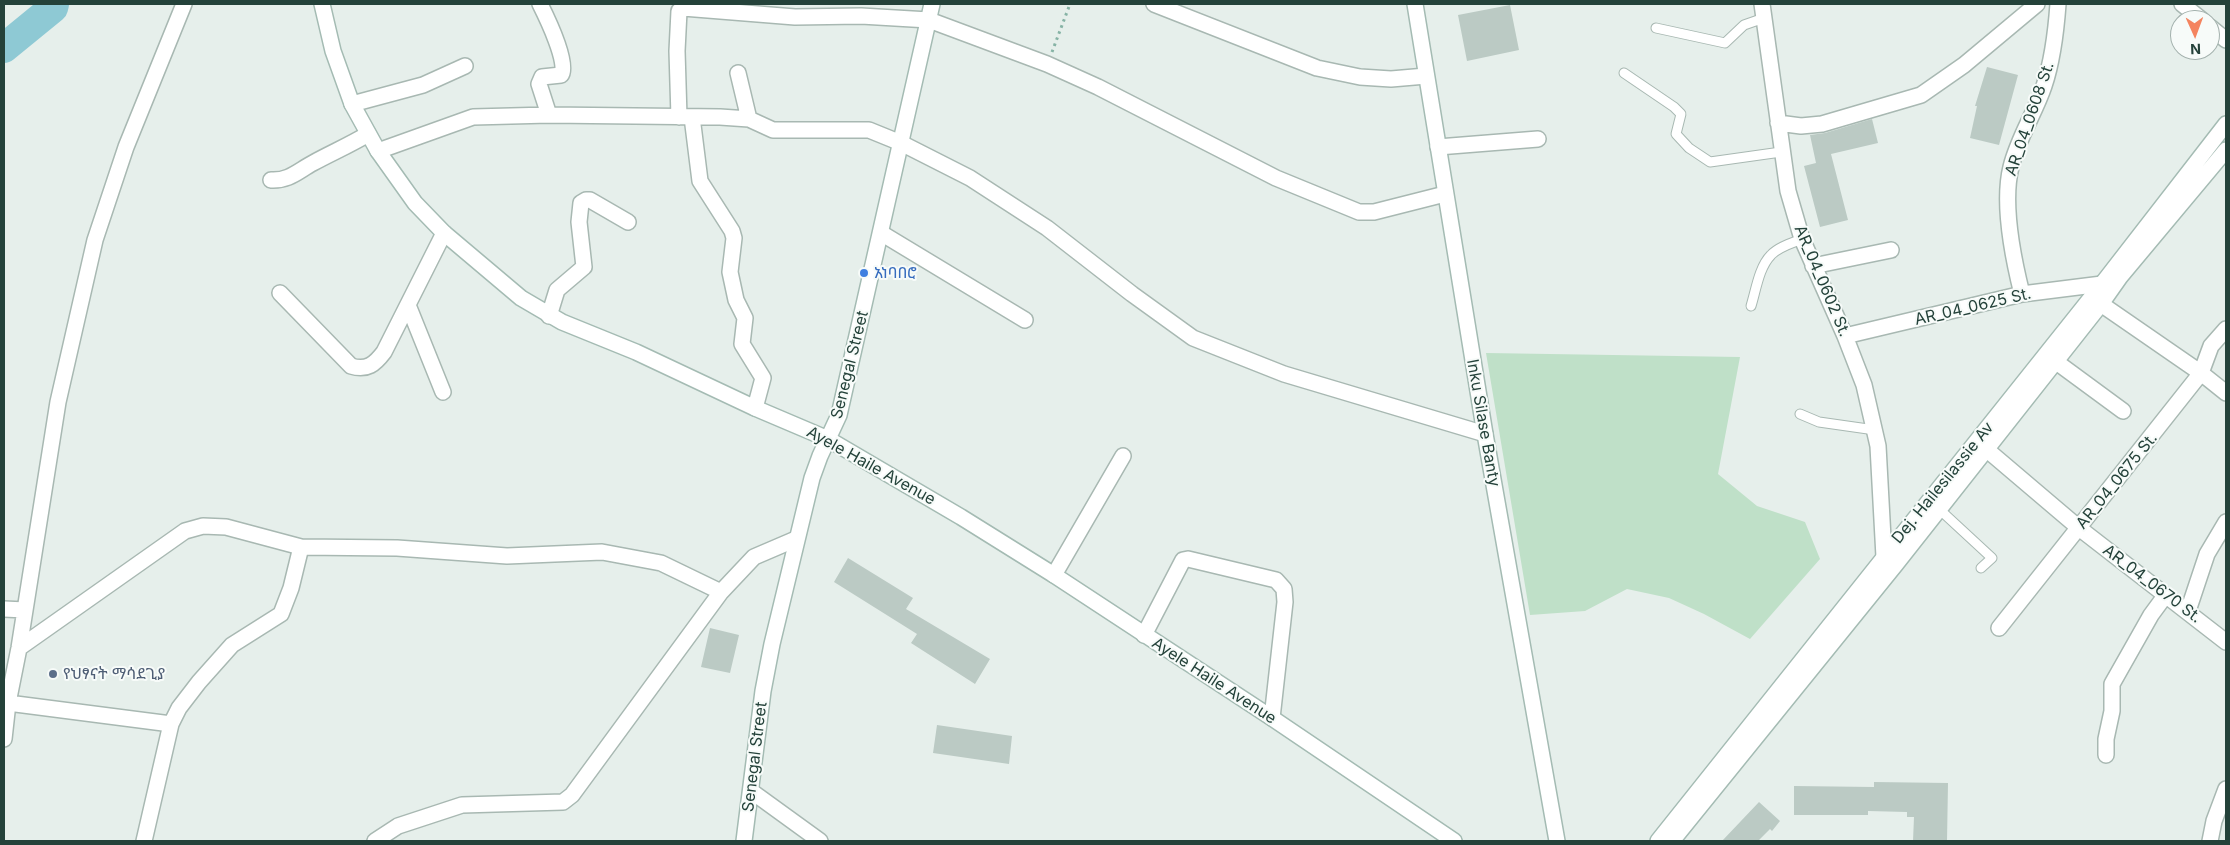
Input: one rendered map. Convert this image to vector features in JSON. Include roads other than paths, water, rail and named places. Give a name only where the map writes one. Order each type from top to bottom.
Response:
[{"type":"street","points":[[4,739],[8,703],[19,648],[58,402],[95,240],[126,147],[184,4]]},
{"type":"street","name":"Ayele Haile Avenue","points":[[322,4],[333,51],[352,104],[378,150],[415,203],[444,233],[521,298],[549,316],[636,352],[755,408],[828,439],[961,516],[1272,718],[1454,841]]},
{"type":"street","points":[[540,4],[557,42],[564,68],[561,75],[542,77],[540,79],[539,84],[549,115]]},
{"type":"street","name":"Senegal Street","points":[[744,841],[763,691],[772,644],[812,478],[839,415],[932,4]]},
{"type":"street","points":[[1154,4],[1317,68],[1360,77],[1391,79],[1426,76]]},
{"type":"street","name":"Inku Silase Banty","points":[[1415,4],[1485,434],[1557,841]]},
{"type":"street","points":[[1778,123],[1801,126],[1822,124],[1921,95],[1964,65],[2037,4]]},
{"type":"street","name":"AR_04_0608 St.","points":[[2022,294],[2014,261],[2008,182],[2017,148],[2044,87],[2050,64],[2058,4]]},
{"type":"street","points":[[755,408],[763,378],[742,344],[745,318],[736,300],[730,272],[734,238],[732,231],[700,181],[685,117],[677,51],[680,11],[683,8],[795,17],[861,16],[929,20],[1047,64],[1098,87],[1276,178],[1359,212],[1374,212],[1445,194]]},
{"type":"street","name":"AR_04_0602 St.","points":[[1763,11],[1788,191],[1802,239],[1845,336],[1864,386],[1875,430],[1878,446],[1884,557]]},
{"type":"street","points":[[352,104],[423,85],[465,66]]},
{"type":"street","points":[[738,73],[749,119]]},
{"type":"street","points":[[378,150],[465,118],[549,115],[685,117],[749,119],[773,130],[869,130],[901,143],[970,178],[1039,223],[1132,294],[1194,338],[1284,374],[1485,434]]},
{"type":"street","name":"Dej. Hailesilassie Av","points":[[1658,841],[2102,284],[2226,124]]},
{"type":"street","points":[[271,180],[280,180],[294,176],[312,164],[368,134]]},
{"type":"street","points":[[1438,146],[1538,139]]},
{"type":"street","name":"Dej. Hailesilassie Av","points":[[1672,841],[2102,304],[2120,277],[2226,150]]},
{"type":"street","points":[[549,316],[557,290],[584,267],[579,222],[581,203],[590,200],[628,222]]},
{"type":"street","points":[[280,293],[351,366],[359,368],[369,367],[378,360],[444,233]]},
{"type":"street","points":[[880,233],[1025,320]]},
{"type":"street","points":[[1813,266],[1891,250]]},
{"type":"street","name":"AR_04_0625 St.","points":[[1845,336],[2022,294],[2102,284]]},
{"type":"street","points":[[2102,304],[2201,373],[2226,393]]},
{"type":"street","points":[[408,305],[443,392]]},
{"type":"street","name":"AR_04_0675 St.","points":[[2000,628],[2201,373],[2211,346],[2226,329]]},
{"type":"street","points":[[2055,361],[2123,410]]},
{"type":"street","name":"AR_04_0670 St.","points":[[1986,449],[2079,528],[2164,596],[2188,611],[2226,642]]},
{"type":"street","points":[[1054,576],[1122,456]]},
{"type":"street","points":[[2188,611],[2207,554],[2226,522]]},
{"type":"street","points":[[19,648],[185,531],[203,526],[226,527],[300,547],[397,548],[507,556],[602,552],[661,563],[721,592]]},
{"type":"street","points":[[375,841],[398,826],[462,805],[563,802],[572,795],[721,592],[754,557],[796,539]]},
{"type":"street","points":[[144,841],[171,724],[179,708],[232,645],[268,624],[281,614],[291,588],[300,547]]},
{"type":"street","points":[[1144,635],[1183,560],[1276,580],[1284,589],[1285,602],[1272,718]]},
{"type":"street","points":[[2106,755],[2106,739],[2112,711],[2112,684],[2151,615],[2164,596]]},
{"type":"street","points":[[4,609],[25,610]]},
{"type":"street","points":[[8,703],[171,724]]},
{"type":"street","points":[[2210,841],[2214,821],[2226,789]]},
{"type":"street","points":[[751,791],[820,841]]},
{"type":"lane","points":[[1656,28],[1725,43],[1744,24],[1763,11]]},
{"type":"lane","points":[[1624,73],[1674,107],[1681,114],[1676,134],[1689,148],[1710,162],[1782,152]]},
{"type":"lane","points":[[1751,306],[1761,273],[1770,255],[1786,245],[1802,239]]},
{"type":"lane","points":[[1800,414],[1819,422],[1875,430]]},
{"type":"lane","points":[[1939,509],[1992,558],[1981,568]]},
{"type":"waterway","points":[[4,48],[53,8],[54,4]]},
{"type":"place","name":"አነባበሮ","points":[[864,273]]},
{"type":"place","name":"የህፃናት ማሳደጊያ","points":[[53,674]]}]
